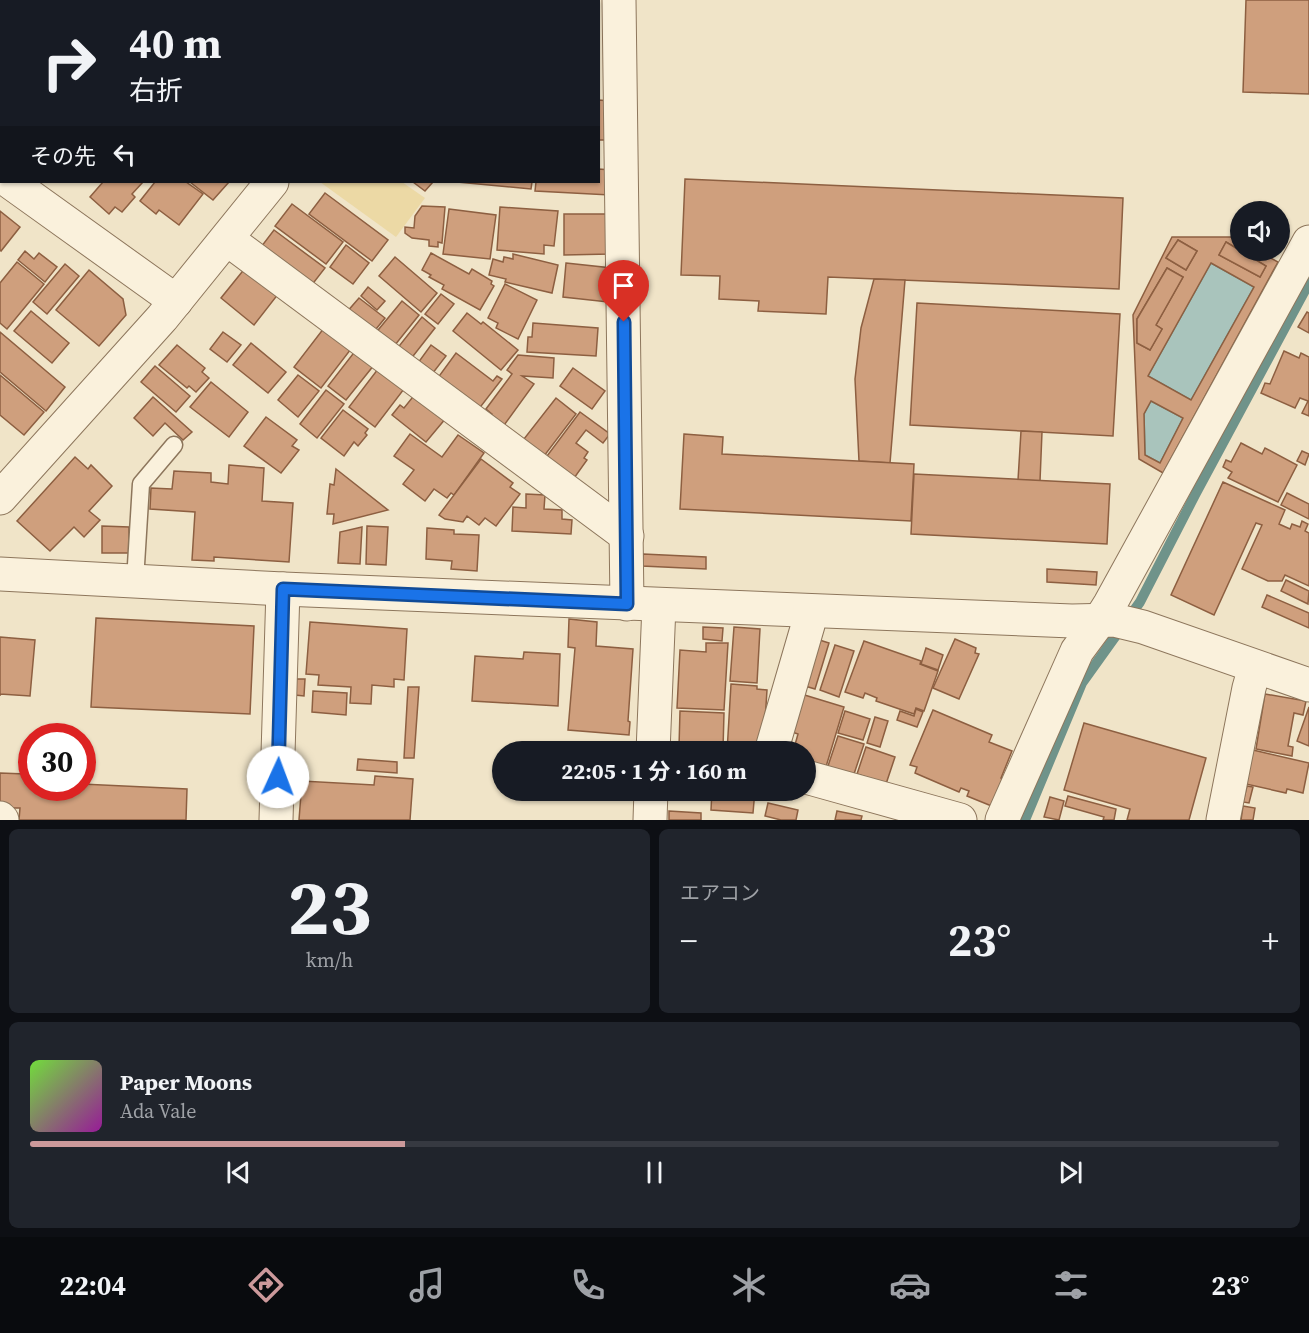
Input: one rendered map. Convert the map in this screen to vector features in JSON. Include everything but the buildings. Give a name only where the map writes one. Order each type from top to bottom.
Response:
[{"type":"street","points":[[619,0],[609,35],[627,536],[643,604],[652,741]]},
{"type":"street","points":[[11,183],[176,302]]},
{"type":"street","points":[[0,498],[176,302],[271,183]]},
{"type":"street","points":[[227,239],[627,536]]},
{"type":"street","points":[[1002,820],[1077,651],[1119,622],[1309,242]]},
{"type":"street","points":[[0,574],[283,589],[1119,622],[1309,685]]},
{"type":"street","points":[[276,820],[283,589]]},
{"type":"street","points":[[774,741],[810,611]]},
{"type":"street","points":[[1223,820],[1255,667]]},
{"type":"street","points":[[816,780],[960,820]]},
{"type":"street","points":[[650,820],[651,801]]},
{"type":"lane","points":[[135,581],[141,484],[174,445]]},
{"type":"sand","points":[[321,183],[403,183],[425,198],[396,237]]},
{"type":"water","points":[[1211,263],[1254,287],[1191,400],[1148,376]]},
{"type":"water","points":[[1151,401],[1183,418],[1160,463],[1145,455],[1144,414]]},
{"type":"waterway","points":[[1025,820],[1082,683],[1140,602],[1309,283]]},
{"type":"route","points":[[278,777],[283,589],[627,604],[624,322]]}]
